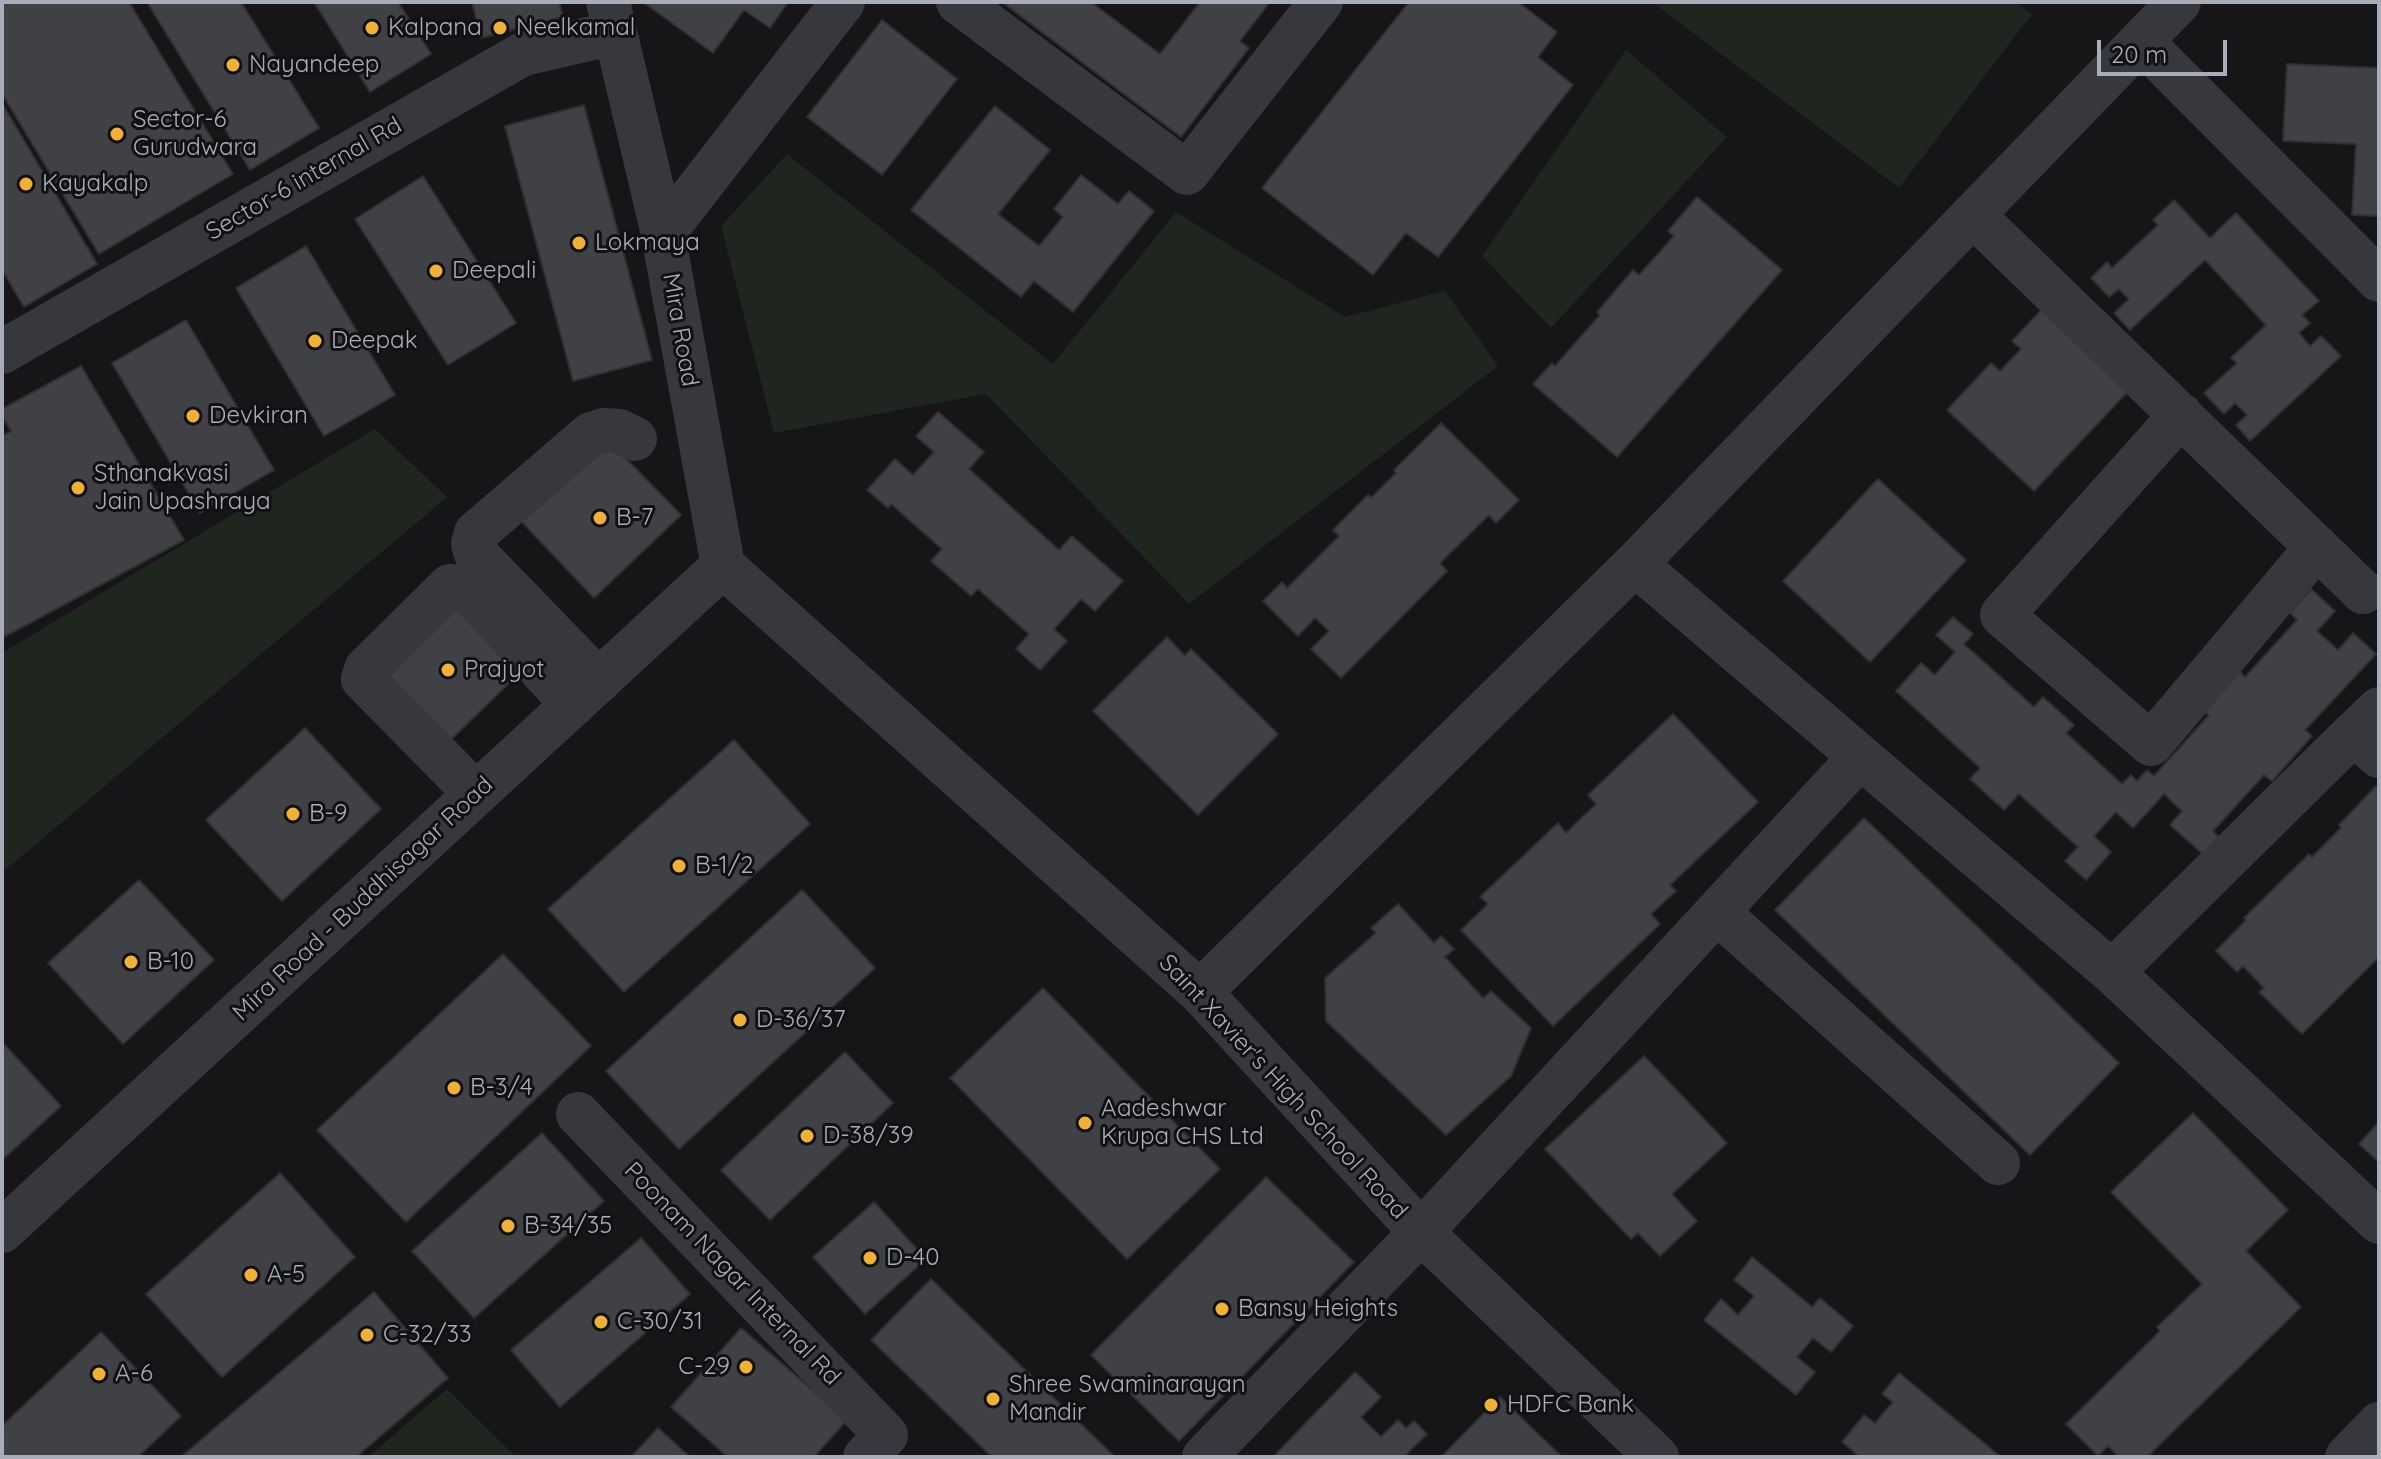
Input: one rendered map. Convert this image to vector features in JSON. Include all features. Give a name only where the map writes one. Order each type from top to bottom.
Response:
[{"type":"street","points":[[663,234],[843,2]]},
{"type":"street","points":[[958,2],[1187,173],[1321,2]]},
{"type":"street","points":[[1200,992],[1635,564],[2179,2]]},
{"type":"street","name":"Mira Road","points":[[612,17],[663,234],[723,566]]},
{"type":"street","name":"Sector-6 internal Rd","points":[[2,352],[523,54],[612,17]]},
{"type":"street","points":[[2141,41],[2379,280]]},
{"type":"street","points":[[1973,215],[2363,592]]},
{"type":"street","points":[[2181,415],[2002,615],[2151,744],[2317,547]]},
{"type":"street","points":[[586,693],[476,554],[473,544],[476,533],[591,434],[604,430],[619,431],[635,439]]},
{"type":"street","points":[[1635,564],[2112,972],[2379,1222]]},
{"type":"street","name":"Mira Road - Buddhisagar Road","points":[[2,1231],[723,566]]},
{"type":"street","name":"Saint Xavier's High School Road","points":[[723,566],[1200,992],[1421,1232],[1657,1457]]},
{"type":"street","points":[[476,794],[363,679],[366,669],[450,586],[465,587],[586,693]]},
{"type":"street","points":[[2112,972],[2371,733]]},
{"type":"street","points":[[1204,1457],[1421,1232],[1860,757]]},
{"type":"street","points":[[1717,912],[1998,1163]]},
{"type":"street","name":"Poonam Nagar Internal Rd","points":[[578,1114],[888,1450]]},
{"type":"street","points":[[2347,1457],[2379,1424]]},
{"type":"shaded area","points":[[1652,2],[2016,2],[2032,14],[1899,188]]},
{"type":"shaded area","points":[[1626,50],[1727,137],[1551,328],[1482,256]]},
{"type":"shaded area","points":[[787,154],[1053,364],[1176,212],[1345,317],[1445,291],[1498,366],[1189,604],[986,394],[774,433],[721,226]]},
{"type":"shaded area","points":[[375,429],[447,497],[2,873],[2,653]]},
{"type":"shaded area","points":[[447,1389],[516,1457],[368,1457]]},
{"type":"building","name":"Sector-6 Gurudwara","points":[[2,2],[129,2],[233,174],[99,254],[2,94]]},
{"type":"building","name":"Nayandeep","points":[[147,2],[241,2],[319,128],[250,170]]},
{"type":"building","name":"Kalpana","points":[[314,2],[398,2],[431,54],[370,92]]},
{"type":"building","name":"Neelkamal","points":[[472,2],[559,2],[563,17],[481,38]]},
{"type":"building","points":[[643,2],[788,2],[770,28],[744,10],[713,53]]},
{"type":"building","points":[[1002,2],[1091,2],[1160,54],[1200,2],[1270,2],[1240,41],[1249,48],[1181,137]]},
{"type":"building","points":[[1409,2],[1518,2],[1557,32],[1538,57],[1573,85],[1438,257],[1406,233],[1373,275],[1262,188]]},
{"type":"building","points":[[882,20],[957,79],[882,175],[807,117]]},
{"type":"building","points":[[2287,64],[2379,68],[2379,216],[2352,215],[2356,144],[2283,141]]},
{"type":"building","name":"Kayakalp","points":[[2,103],[97,264],[24,307],[2,270]]},
{"type":"building","name":"Lokmaya","points":[[584,105],[652,360],[573,381],[505,126]]},
{"type":"building","points":[[995,106],[1050,150],[998,214],[1039,246],[1063,217],[1054,209],[1081,175],[1118,204],[1129,191],[1154,211],[1073,312],[1034,281],[1021,297],[911,210]]},
{"type":"building","name":"Deepali","points":[[423,176],[516,323],[448,365],[355,219]]},
{"type":"building","points":[[1697,197],[1782,270],[1617,457],[1533,384],[1552,363],[1555,366],[1600,315],[1597,312],[1633,270],[1639,275],[1674,236],[1668,231]]},
{"type":"building","points":[[2174,200],[2210,238],[2236,213],[2319,301],[2302,315],[2310,323],[2299,333],[2310,346],[2321,336],[2341,356],[2250,441],[2236,425],[2247,415],[2235,403],[2224,414],[2204,393],[2237,363],[2231,358],[2266,325],[2205,260],[2130,330],[2114,313],[2129,299],[2119,289],[2109,297],[2091,278],[2107,262],[2112,268],[2158,225],[2153,220]]},
{"type":"building","name":"Deepak","points":[[306,246],[395,395],[324,436],[236,288]]},
{"type":"building","points":[[2046,305],[2133,386],[2034,491],[1947,410],[1991,363],[2000,371],[2021,349],[2012,341]]},
{"type":"building","name":"Devkiran","points":[[186,320],[274,470],[200,513],[112,363]]},
{"type":"building","name":"Sthanakvasi Jain Upashraya","points":[[81,366],[184,540],[2,638],[2,436],[11,431],[2,416],[2,409]]},
{"type":"building","points":[[938,412],[984,452],[969,469],[1059,550],[1072,536],[1123,581],[1095,611],[1081,599],[1054,629],[1067,641],[1040,670],[1016,649],[1029,634],[978,589],[971,596],[931,561],[942,549],[891,504],[888,508],[867,490],[895,459],[913,475],[934,452],[916,436]]},
{"type":"building","points":[[1441,423],[1519,500],[1496,523],[1489,515],[1440,563],[1447,571],[1341,678],[1311,649],[1329,631],[1315,618],[1298,636],[1263,601],[1282,582],[1287,588],[1339,536],[1333,530],[1368,495],[1371,498]]},
{"type":"building","name":"B-7","points":[[606,438],[681,515],[594,598],[520,520]]},
{"type":"building","points":[[1878,479],[1966,560],[1870,662],[1783,581]]},
{"type":"building","name":"Prajyot","points":[[456,589],[529,664],[440,750],[366,675]]},
{"type":"building","points":[[2311,589],[2335,611],[2317,631],[2338,650],[2353,633],[2376,654],[2305,730],[2312,736],[2272,781],[2264,775],[2213,831],[2220,839],[2204,855],[2170,825],[2182,811],[2164,794],[2133,828],[2116,812],[2094,836],[2111,852],[2086,880],[2065,861],[2078,847],[2019,794],[2004,810],[1970,779],[1980,768],[1896,691],[1921,663],[1935,675],[1955,652],[1936,635],[1953,617],[1973,634],[1964,644],[2034,707],[2043,697],[2074,725],[2066,733],[2122,784],[2131,775],[2137,781],[2147,770],[2154,776],[2209,715],[2202,710],[2238,670],[2245,677],[2297,620],[2290,613]]},
{"type":"building","points":[[1167,637],[1185,656],[1191,649],[1278,734],[1198,815],[1093,711]]},
{"type":"building","points":[[1673,714],[1758,802],[1670,885],[1676,891],[1651,914],[1660,924],[1553,1026],[1461,930],[1488,904],[1480,897],[1558,823],[1566,833],[1596,804],[1588,795]]},
{"type":"building","name":"B-9","points":[[305,728],[381,809],[282,901],[206,820]]},
{"type":"building","name":"B-1/2","points":[[734,740],[810,824],[624,992],[548,909]]},
{"type":"building","points":[[2376,786],[2379,789],[2379,957],[2302,1034],[2259,992],[2264,988],[2243,966],[2237,972],[2216,951],[2246,920],[2244,918],[2309,854],[2312,857],[2341,828],[2339,825]]},
{"type":"building","points":[[1864,818],[2119,1063],[2030,1155],[1775,910]]},
{"type":"building","name":"B-10","points":[[139,880],[214,960],[123,1044],[48,963]]},
{"type":"building","name":"D-36/37","points":[[802,890],[875,968],[679,1149],[606,1071]]},
{"type":"building","points":[[1398,904],[1434,943],[1441,936],[1454,949],[1445,957],[1483,998],[1491,991],[1531,1028],[1511,1076],[1446,1135],[1326,1021],[1325,978],[1376,933],[1371,928]]},
{"type":"building","name":"B-3/4","points":[[503,954],[591,1046],[406,1222],[317,1130]]},
{"type":"building","name":"Aadeshwar Krupa CHS Ltd","points":[[1043,988],[1220,1169],[1127,1259],[950,1078]]},
{"type":"building","points":[[2,1042],[61,1106],[2,1160]]},
{"type":"building","name":"D-38/39","points":[[845,1052],[893,1103],[770,1220],[721,1170]]},
{"type":"building","points":[[1644,1056],[1727,1143],[1672,1194],[1697,1221],[1660,1256],[1638,1233],[1631,1239],[1545,1149]]},
{"type":"building","points":[[2193,1113],[2288,1210],[2246,1251],[2301,1307],[2147,1457],[2119,1457],[2108,1446],[2098,1456],[2066,1424],[2160,1331],[2157,1327],[2202,1284],[2111,1192]]},
{"type":"building","points":[[2379,1122],[2379,1162],[2359,1144]]},
{"type":"building","name":"B-34/35","points":[[542,1133],[604,1201],[474,1318],[412,1251]]},
{"type":"building","name":"A-5","points":[[280,1173],[355,1257],[222,1377],[146,1294]]},
{"type":"building","name":"Bansy Heights","points":[[1266,1177],[1354,1262],[1179,1441],[1091,1355]]},
{"type":"building","name":"D-40","points":[[874,1202],[926,1259],[865,1314],[813,1257]]},
{"type":"building","name":"C-30/31","points":[[641,1238],[690,1294],[560,1407],[511,1350]]},
{"type":"building","points":[[1752,1257],[1812,1307],[1820,1298],[1853,1326],[1831,1352],[1813,1338],[1797,1357],[1815,1372],[1796,1395],[1704,1320],[1721,1299],[1738,1315],[1754,1296],[1734,1280]]},
{"type":"building","name":"Shree Swaminarayan Mandir","points":[[931,1279],[1115,1457],[992,1457],[871,1340]]},
{"type":"building","name":"C-32/33","points":[[374,1292],[448,1378],[356,1457],[181,1457]]},
{"type":"building","name":"C-29","points":[[741,1328],[847,1420],[814,1457],[728,1457],[671,1407]]},
{"type":"building","name":"A-6","points":[[101,1332],[181,1416],[138,1457],[2,1457],[2,1426]]},
{"type":"building","points":[[1355,1372],[1381,1397],[1361,1417],[1381,1437],[1398,1420],[1406,1428],[1414,1421],[1427,1434],[1404,1457],[1273,1457]]},
{"type":"building","points":[[1899,1373],[2001,1457],[1860,1457],[1842,1442],[1864,1415],[1875,1423],[1893,1402],[1882,1394]]},
{"type":"building","points":[[1500,1397],[1562,1457],[1441,1457]]},
{"type":"building","points":[[658,1428],[690,1457],[631,1457]]},
{"type":"place","name":"Kalpana","points":[[372,28]]},
{"type":"place","name":"Neelkamal","points":[[500,28]]},
{"type":"place","name":"Nayandeep","points":[[233,65]]},
{"type":"place","name":"Sector-6 Gurudwara","points":[[117,134]]},
{"type":"place","name":"Kayakalp","points":[[26,184]]},
{"type":"place","name":"Lokmaya","points":[[579,243]]},
{"type":"place","name":"Deepali","points":[[436,271]]},
{"type":"place","name":"Deepak","points":[[315,341]]},
{"type":"place","name":"Devkiran","points":[[193,416]]},
{"type":"place","name":"Sthanakvasi Jain Upashraya","points":[[78,488]]},
{"type":"place","name":"B-7","points":[[600,518]]},
{"type":"place","name":"Prajyot","points":[[448,670]]},
{"type":"place","name":"B-9","points":[[293,814]]},
{"type":"place","name":"B-1/2","points":[[679,866]]},
{"type":"place","name":"B-10","points":[[131,962]]},
{"type":"place","name":"D-36/37","points":[[740,1020]]},
{"type":"place","name":"B-3/4","points":[[454,1088]]},
{"type":"place","name":"Aadeshwar Krupa CHS Ltd","points":[[1085,1123]]},
{"type":"place","name":"D-38/39","points":[[807,1136]]},
{"type":"place","name":"B-34/35","points":[[508,1226]]},
{"type":"place","name":"D-40","points":[[870,1258]]},
{"type":"place","name":"A-5","points":[[251,1275]]},
{"type":"place","name":"Bansy Heights","points":[[1222,1309]]},
{"type":"place","name":"C-30/31","points":[[601,1322]]},
{"type":"place","name":"C-32/33","points":[[367,1335]]},
{"type":"place","name":"C-29","points":[[746,1367]]},
{"type":"place","name":"A-6","points":[[99,1374]]},
{"type":"place","name":"Shree Swaminarayan Mandir","points":[[993,1399]]},
{"type":"place","name":"HDFC Bank","points":[[1491,1405]]}]
